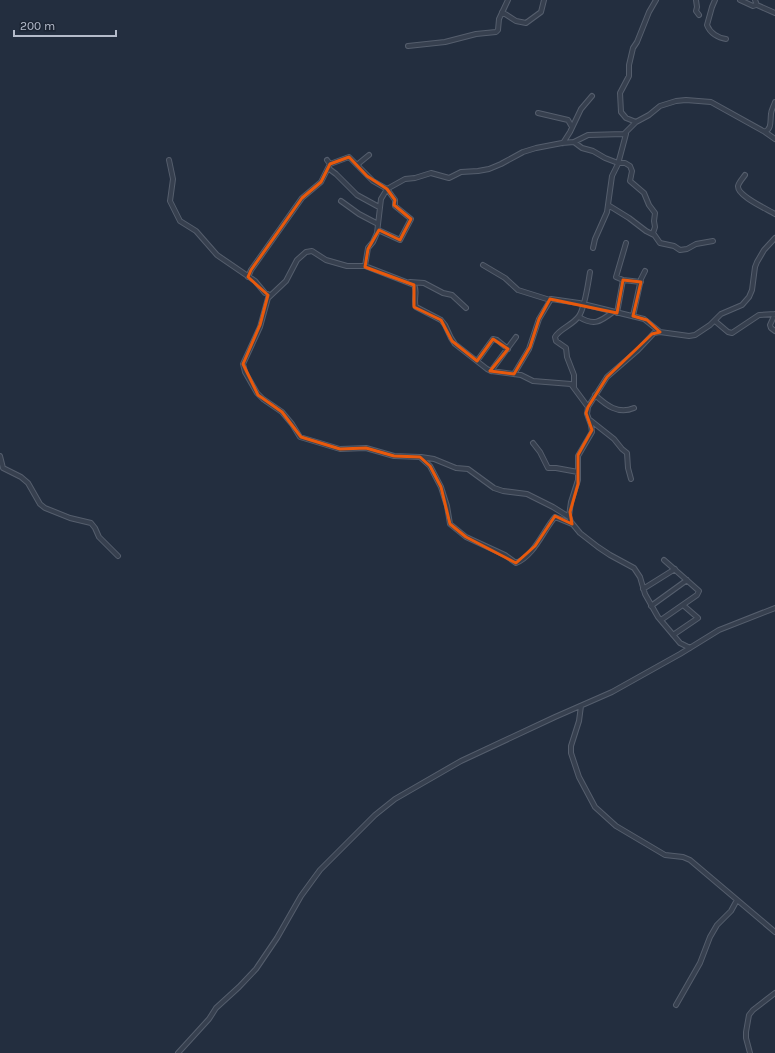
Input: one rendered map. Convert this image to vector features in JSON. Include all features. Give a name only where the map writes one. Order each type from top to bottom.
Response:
[{"type":"street","points":[[408,46],[445,42],[476,34],[496,32],[502,12],[508,0]]},
{"type":"street","points":[[502,12],[516,21],[526,23],[541,12],[544,0]]},
{"type":"street","points":[[636,122],[626,118],[621,112],[620,93],[629,76],[629,65],[633,48],[656,0]]},
{"type":"street","points":[[696,0],[698,7],[696,10],[699,15]]},
{"type":"street","points":[[715,0],[707,25],[709,30],[719,37],[726,39]]},
{"type":"street","points":[[740,0],[753,6],[756,5],[775,12]]},
{"type":"street","points":[[754,0],[756,5]]},
{"type":"street","points":[[563,142],[570,132],[581,109],[592,96]]},
{"type":"street","points":[[593,248],[597,234],[606,215],[612,176],[618,163],[626,134],[636,122],[645,118],[664,104],[681,100],[711,102],[775,138]]},
{"type":"street","points":[[765,132],[768,131],[771,123],[771,113],[775,102]]},
{"type":"street","points":[[538,113],[567,120],[572,128]]},
{"type":"street","points":[[364,266],[368,248],[376,238],[381,199],[387,189],[406,178],[415,178],[434,173],[449,178],[461,172],[483,170],[501,164],[526,151],[563,142],[574,142],[588,135],[626,134]]},
{"type":"street","points":[[574,142],[582,148],[593,151],[605,158],[630,166],[632,169],[631,181],[644,193],[649,205],[655,211],[654,235]]},
{"type":"street","points":[[358,166],[358,164],[369,155]]},
{"type":"street","points":[[248,276],[302,198],[320,182],[328,164],[349,157],[374,182],[387,189],[394,200],[395,206],[411,220],[400,240],[378,230]]},
{"type":"street","points":[[169,160],[173,179],[170,201],[182,224],[196,231],[217,255],[248,276],[257,283],[265,293],[270,295]]},
{"type":"street","points":[[328,164],[357,195],[380,207]]},
{"type":"street","points":[[745,175],[738,189],[741,193],[775,214]]},
{"type":"street","points":[[341,201],[359,214],[378,224]]},
{"type":"street","points":[[608,205],[654,235],[660,244],[674,246],[680,250],[687,249],[696,244],[713,241]]},
{"type":"street","points":[[569,518],[571,502],[578,484],[578,454],[592,432],[587,413],[588,407],[595,395],[610,375],[638,350],[652,334],[660,332],[692,336],[722,314],[742,305],[753,288],[755,264],[764,250],[775,238]]},
{"type":"street","points":[[626,243],[616,276],[623,280],[641,282]]},
{"type":"street","points":[[588,407],[574,387],[570,384],[533,381],[528,380],[523,376],[491,371],[452,341],[447,328],[441,320],[416,306],[416,287],[414,285],[364,266],[347,266],[325,260],[314,252],[309,251],[297,260],[284,284],[266,300],[258,330],[243,364],[245,372],[258,395],[282,412],[301,437],[340,449],[366,448],[394,456],[420,457],[437,460],[456,468],[468,469],[494,488],[503,491],[527,494],[553,507],[569,518],[580,533],[598,547],[634,568],[640,577],[643,589],[651,606],[673,635],[683,645],[690,648]]},
{"type":"street","points":[[483,265],[504,278],[518,290],[550,300],[553,299],[583,304],[647,320],[660,332]]},
{"type":"street","points":[[633,316],[645,271]]},
{"type":"street","points":[[574,387],[574,375],[567,357],[566,348],[556,341],[555,337],[557,333],[579,317],[588,286],[590,272]]},
{"type":"street","points":[[579,317],[587,321],[596,322],[615,312],[623,280]]},
{"type":"street","points":[[408,282],[424,283],[443,293],[452,295],[466,308]]},
{"type":"street","points":[[514,374],[530,347],[538,319],[550,300]]},
{"type":"street","points":[[715,320],[728,332],[732,333],[759,315],[775,314],[770,326],[775,331]]},
{"type":"street","points":[[491,371],[516,338]]},
{"type":"street","points":[[477,360],[493,339],[497,340],[508,349]]},
{"type":"street","points":[[595,395],[613,408],[627,410],[634,408]]},
{"type":"street","points":[[588,418],[614,439],[622,449],[627,452],[628,468],[631,479]]},
{"type":"street","points":[[533,443],[540,452],[548,468],[578,472]]},
{"type":"street","points":[[0,456],[3,468],[21,477],[28,483],[42,506],[70,518],[91,523],[100,537],[118,556]]},
{"type":"street","points":[[420,457],[430,466],[439,483],[446,502],[450,524],[466,537],[505,555],[516,563],[521,561],[535,546],[555,517],[572,524]]},
{"type":"street","points":[[661,620],[699,592],[664,560]]},
{"type":"street","points":[[643,589],[675,569]]},
{"type":"street","points":[[651,606],[687,580]]},
{"type":"street","points":[[673,635],[698,618],[683,605]]},
{"type":"street","points":[[178,1053],[209,1019],[216,1008],[256,969],[320,870],[375,815],[401,796],[454,764],[612,692],[719,630],[775,608]]},
{"type":"street","points":[[581,706],[579,721],[571,746],[571,753],[579,777],[596,808],[616,826],[665,855],[683,857],[691,861],[775,932]]},
{"type":"street","points":[[676,1005],[697,968],[712,932],[731,912],[737,900]]},
{"type":"street","points":[[750,1053],[746,1038],[749,1015],[753,1010],[775,993]]},
{"type":"highlighted area","points":[[349,157],[367,176],[387,189],[395,200],[394,205],[411,219],[400,240],[379,230],[368,249],[365,267],[414,285],[414,307],[441,320],[452,341],[477,361],[493,339],[508,349],[490,371],[514,374],[530,347],[539,319],[550,299],[617,313],[623,280],[641,282],[633,316],[647,320],[660,332],[652,334],[607,377],[588,407],[586,413],[592,430],[578,455],[578,484],[570,512],[572,524],[555,516],[535,546],[516,563],[466,537],[450,524],[441,487],[430,466],[420,457],[394,456],[366,448],[340,449],[301,437],[282,412],[258,395],[243,364],[260,325],[268,295],[248,277],[251,270],[302,198],[321,182],[330,164]]}]
